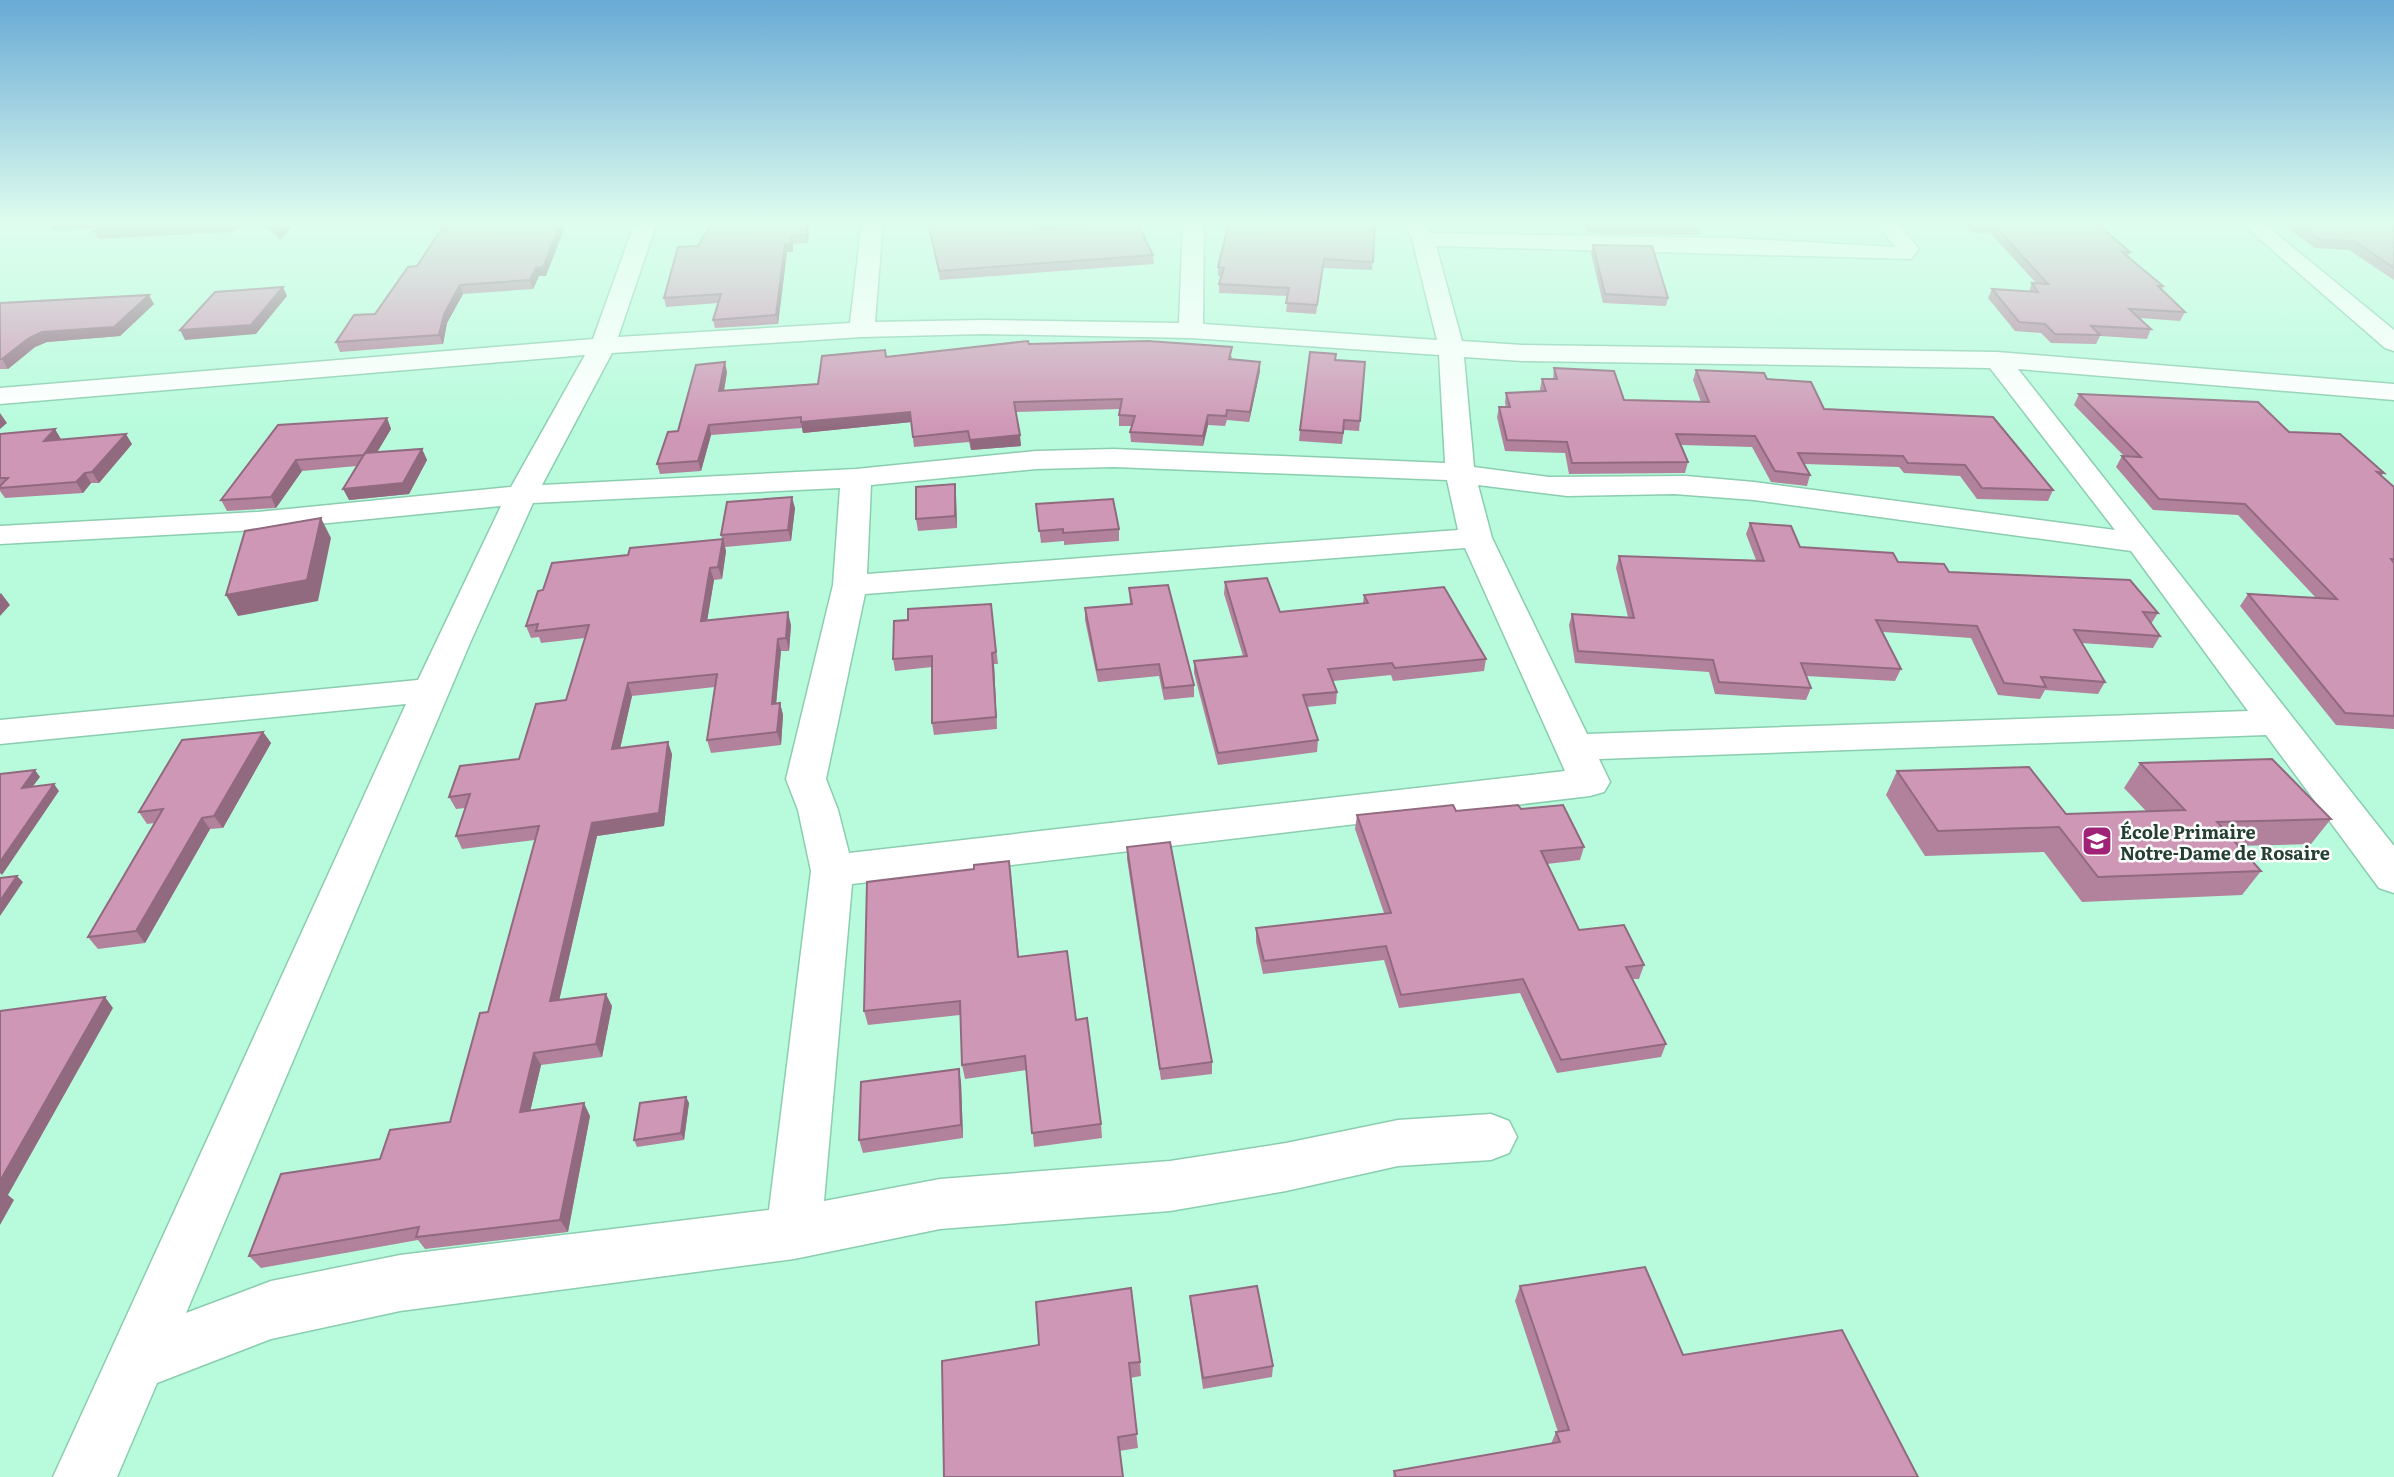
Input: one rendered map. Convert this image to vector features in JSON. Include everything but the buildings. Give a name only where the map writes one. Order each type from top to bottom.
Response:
[{"type":"street","points":[[85,1477],[432,690],[522,495],[603,346],[622,291]]},
{"type":"street","points":[[862,330],[866,291]]},
{"type":"street","points":[[1191,331],[1192,291]]},
{"type":"street","points":[[832,871],[1590,782],[1476,538],[1460,472],[1451,347],[1435,291]]},
{"type":"street","points":[[2332,291],[2394,343]]},
{"type":"street","points":[[0,396],[603,346],[862,330],[984,327],[1191,331],[1522,353],[1997,360],[2394,391]]},
{"type":"street","points":[[1997,360],[2141,543],[2394,877]]},
{"type":"street","points":[[0,535],[258,521],[522,495],[856,478],[1036,460],[1114,458],[1460,472],[1493,481],[1599,488],[1695,485],[1853,502],[2000,526],[2141,543]]},
{"type":"street","points":[[794,1233],[832,871],[818,810],[806,779],[850,585],[856,478]]},
{"type":"street","points":[[850,585],[1476,538]]},
{"type":"street","points":[[0,732],[432,690]]},
{"type":"street","points":[[1574,747],[2277,722]]},
{"type":"street","points":[[136,1362],[271,1310],[400,1283],[794,1233],[940,1205],[1170,1186],[1398,1143],[1491,1137]]},
{"type":"place","name":"École Primaire Notre-Dame de Rosaire","points":[[2097,841]]}]
